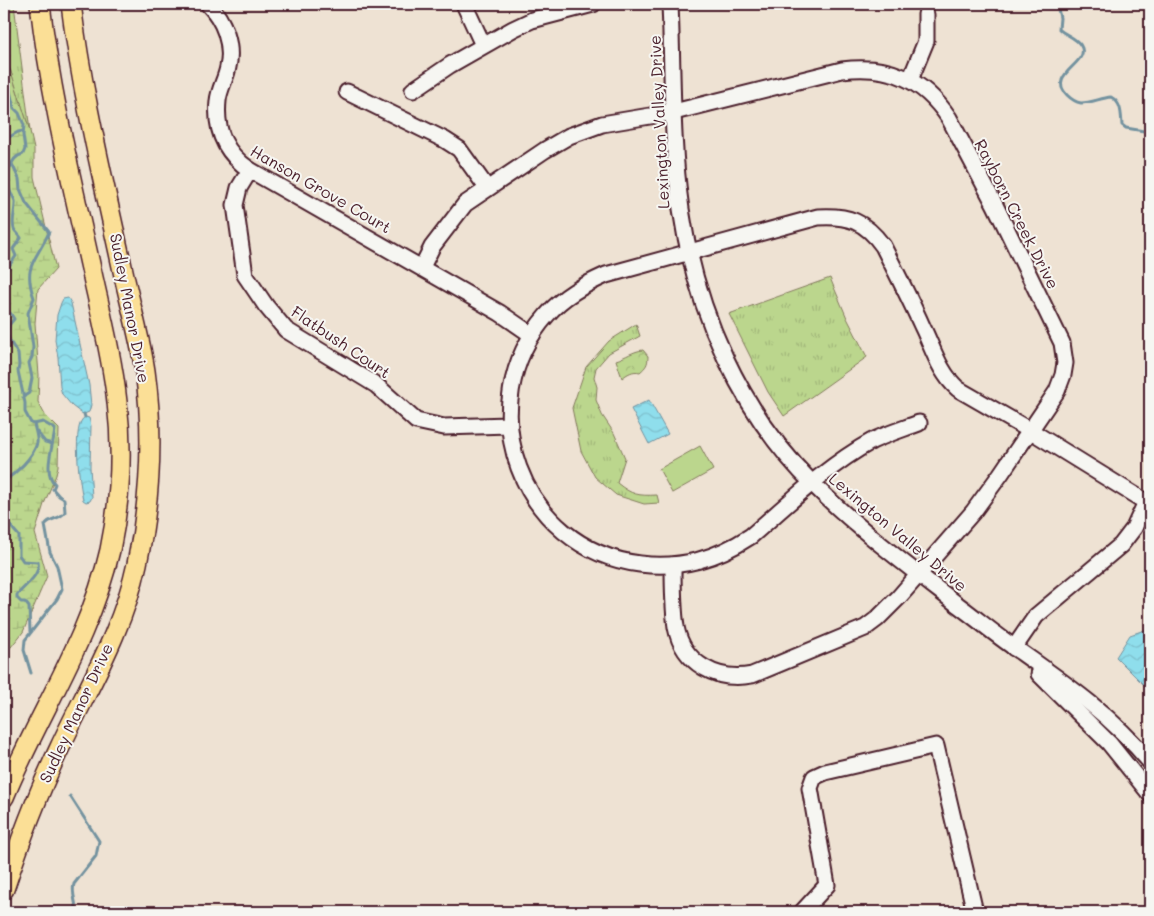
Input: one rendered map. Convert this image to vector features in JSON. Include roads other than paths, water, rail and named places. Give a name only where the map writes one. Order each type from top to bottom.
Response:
[{"type":"main road","name":"Sudley Manor Drive","points":[[4,797],[33,731],[79,642],[91,612],[110,550],[120,488],[117,403],[58,120],[44,42],[40,4]]},
{"type":"main road","name":"Sudley Manor Drive","points":[[4,889],[23,832],[45,778],[97,673],[122,613],[136,566],[146,515],[149,476],[150,438],[145,371],[84,94],[71,4]]},
{"type":"street","name":"Hanson Grove Court","points":[[208,4],[220,19],[228,42],[229,66],[218,100],[222,137],[231,154],[250,170],[422,267],[500,313],[532,335]]},
{"type":"street","points":[[464,4],[483,46]]},
{"type":"street","points":[[413,90],[450,65],[513,29],[532,20],[592,4]]},
{"type":"street","name":"Lexington Valley Drive","points":[[670,4],[676,170],[689,252],[698,288],[719,344],[735,377],[769,432],[812,484],[837,507],[1014,648],[1089,701],[1114,723],[1150,762]]},
{"type":"street","points":[[910,80],[926,41],[926,14]]},
{"type":"street","name":"Rayborn Creek Drive","points":[[422,267],[432,247],[465,204],[545,150],[569,136],[602,124],[674,112],[842,70],[858,68],[889,72],[910,80],[930,94],[941,105],[995,205],[1062,343],[1064,362],[1059,386],[1031,431],[973,512],[919,574],[877,619],[865,628],[752,675],[729,677],[707,670],[685,649],[676,628],[673,565]]},
{"type":"street","points":[[347,92],[445,140],[458,149],[487,188]]},
{"type":"street","name":"Flatbush Court","points":[[250,170],[239,188],[235,205],[245,275],[266,306],[286,330],[376,384],[416,421],[444,427],[509,425]]},
{"type":"street","points":[[919,423],[874,441],[854,452],[740,543],[711,557],[673,565],[646,564],[612,559],[587,548],[567,534],[541,509],[530,491],[520,472],[509,425],[510,404],[517,368],[532,335],[547,314],[561,301],[589,282],[606,275],[818,217],[831,216],[857,222],[875,236],[882,246],[922,325],[942,372],[949,382],[1146,502],[1134,528],[1125,540],[1036,616],[1014,648]]},
{"type":"street","name":"Lexington Valley Drive","points":[[1014,648],[1109,742],[1150,794]]},
{"type":"street","points":[[802,912],[827,885],[810,788],[814,778],[825,772],[936,746],[975,912]]},
{"type":"water","points":[[68,298],[71,303],[89,385],[91,405],[89,412],[84,414],[72,406],[62,394],[60,387],[55,340],[57,315],[63,299]]},
{"type":"water","points":[[649,400],[668,434],[649,444],[631,409]]},
{"type":"water","points":[[85,417],[89,418],[91,426],[90,467],[92,497],[90,501],[86,502],[83,500],[80,482],[77,442],[78,431]]},
{"type":"water","points":[[1150,628],[1150,691],[1116,657],[1130,635]]},
{"type":"waterway","points":[[1057,4],[1060,18],[1059,29],[1077,41],[1081,46],[1082,52],[1080,58],[1062,81],[1062,88],[1067,95],[1081,103],[1111,97],[1115,99],[1119,106],[1122,125],[1126,128],[1150,132]]},
{"type":"waterway","points":[[4,70],[14,108],[19,113],[24,125],[25,149],[23,154],[18,156],[11,164],[8,175],[10,191],[15,201],[13,226],[21,238],[13,249],[16,256],[6,274],[6,306],[7,311],[14,319],[9,325],[8,334],[9,340],[18,354],[18,371],[25,403],[25,412],[31,423],[43,422],[55,429],[49,472],[55,484],[53,489],[64,499],[65,512],[45,525],[50,552],[57,566],[62,589],[57,599],[25,640],[24,650],[31,673]]},
{"type":"waterway","points":[[4,140],[23,131]]},
{"type":"waterway","points":[[12,164],[19,179],[20,189],[26,203],[49,232],[30,270],[34,298],[28,313],[33,347],[29,363],[32,378],[29,393],[23,397]]},
{"type":"waterway","points":[[4,481],[24,465],[35,449],[37,436],[34,424]]},
{"type":"waterway","points":[[37,432],[45,442],[51,445]]},
{"type":"waterway","points":[[4,513],[7,522],[19,536],[19,555],[23,561],[38,562],[35,576],[17,595],[17,598],[21,602],[25,602],[29,607],[30,632]]},
{"type":"waterway","points":[[70,796],[99,841],[96,856],[74,884],[76,912]]}]
